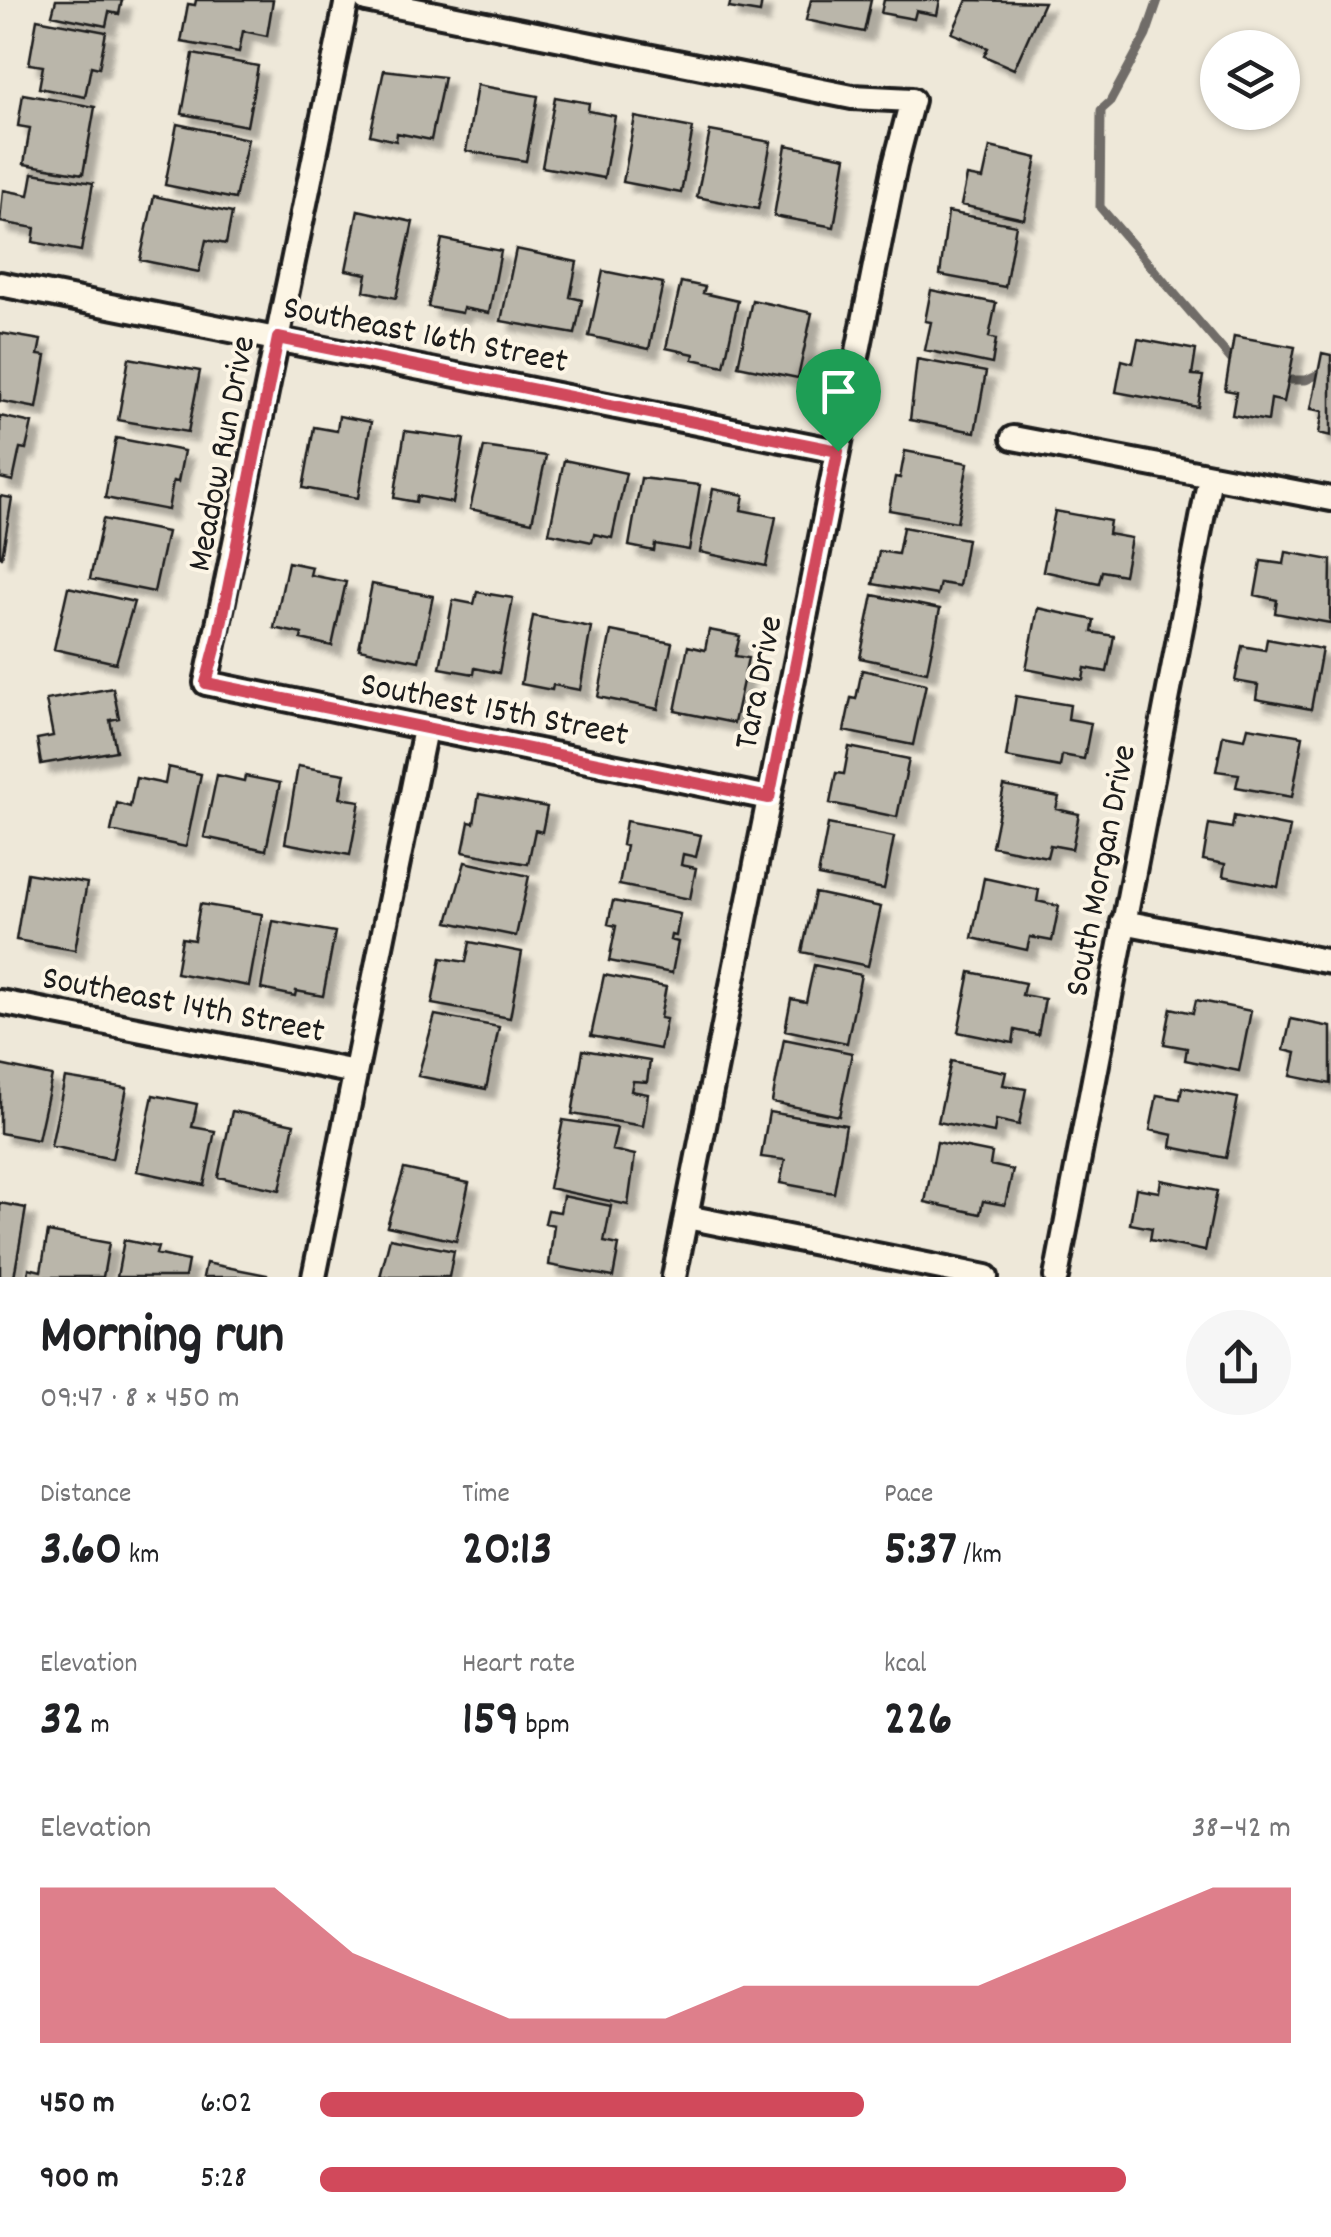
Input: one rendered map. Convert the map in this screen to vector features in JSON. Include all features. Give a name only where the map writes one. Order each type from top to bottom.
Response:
[{"type":"street","name":"Meadow Run Drive","points":[[206,683],[347,0]]},
{"type":"street","name":"Tara Drive","points":[[366,0],[852,97],[912,100],[895,165],[674,1277]]},
{"type":"street","name":"Southeast 16th Street","points":[[0,284],[838,451]]},
{"type":"street","points":[[1013,438],[1331,499]]},
{"type":"street","name":"South Morgan Drive","points":[[1056,1277],[1210,477]]},
{"type":"street","name":"Southest 15th Street","points":[[206,683],[769,798]]},
{"type":"street","points":[[314,1277],[425,729]]},
{"type":"street","points":[[1123,922],[1331,962]]},
{"type":"street","name":"Southeast 14th Street","points":[[0,1002],[354,1072]]},
{"type":"street","points":[[687,1216],[986,1277]]},
{"type":"building","points":[[56,0],[122,0],[119,14],[109,12],[106,26],[52,15]]},
{"type":"building","points":[[196,0],[273,0],[267,36],[243,31],[239,52],[181,42],[188,4],[195,5]]},
{"type":"building","points":[[731,0],[762,0],[760,13],[729,8]]},
{"type":"building","points":[[811,0],[871,0],[864,32],[806,20]]},
{"type":"building","points":[[884,0],[940,0],[937,15],[916,11],[914,19],[881,13]]},
{"type":"building","points":[[967,0],[1044,2],[1014,69],[984,56],[988,48],[952,33]]},
{"type":"building","points":[[37,19],[106,32],[99,68],[91,66],[85,97],[39,88],[43,66],[29,64]]},
{"type":"building","points":[[193,54],[258,66],[247,126],[182,114]]},
{"type":"building","points":[[384,70],[444,77],[431,140],[397,133],[396,141],[370,135]]},
{"type":"building","points":[[477,85],[538,96],[526,161],[466,151]]},
{"type":"building","points":[[23,94],[95,107],[83,174],[24,164],[30,128],[18,126]]},
{"type":"building","points":[[555,97],[589,103],[588,111],[615,116],[604,178],[542,167]]},
{"type":"building","points":[[635,117],[693,128],[681,193],[623,182]]},
{"type":"building","points":[[177,124],[248,139],[235,199],[165,185]]},
{"type":"building","points":[[710,131],[771,142],[758,209],[697,197]]},
{"type":"building","points":[[786,145],[846,157],[834,227],[774,216]]},
{"type":"building","points":[[990,147],[1037,158],[1024,219],[961,205],[967,176],[983,179]]},
{"type":"building","points":[[33,173],[93,183],[81,251],[33,242],[35,228],[0,222],[3,190],[29,195]]},
{"type":"building","points":[[154,196],[232,213],[226,244],[206,240],[199,272],[140,260]]},
{"type":"building","points":[[358,210],[413,222],[396,298],[364,291],[367,274],[346,270]]},
{"type":"building","points":[[948,212],[1016,225],[1005,287],[940,275]]},
{"type":"building","points":[[442,239],[501,251],[489,313],[428,307]]},
{"type":"building","points":[[516,249],[577,262],[570,297],[582,300],[575,334],[501,321]]},
{"type":"building","points":[[603,271],[663,283],[649,349],[589,336]]},
{"type":"building","points":[[681,282],[705,287],[703,293],[738,301],[724,366],[666,348]]},
{"type":"building","points":[[931,290],[996,303],[989,337],[996,339],[992,364],[925,350],[931,322],[925,321]]},
{"type":"building","points":[[752,300],[812,313],[798,378],[738,366]]},
{"type":"building","points":[[0,333],[41,340],[38,355],[46,356],[37,408],[0,401]]},
{"type":"building","points":[[1234,336],[1295,347],[1284,402],[1271,399],[1268,421],[1232,415],[1236,392],[1225,390]]},
{"type":"building","points":[[1138,339],[1196,350],[1192,375],[1203,376],[1198,407],[1116,392],[1122,360],[1133,363]]},
{"type":"building","points":[[1322,353],[1331,355],[1331,436],[1319,433],[1323,411],[1311,409]]},
{"type":"building","points":[[129,358],[200,371],[188,432],[118,420]]},
{"type":"building","points":[[917,359],[986,372],[975,432],[910,420]]},
{"type":"building","points":[[0,416],[32,423],[26,449],[20,448],[13,481],[0,478]]},
{"type":"building","points":[[339,416],[371,422],[358,498],[303,488],[314,427],[337,431]]},
{"type":"building","points":[[405,431],[464,439],[453,503],[417,496],[416,502],[394,498]]},
{"type":"building","points":[[116,438],[184,451],[168,510],[105,498]]},
{"type":"building","points":[[484,447],[546,456],[532,522],[470,509]]},
{"type":"building","points":[[905,451],[968,463],[957,522],[889,510]]},
{"type":"building","points":[[564,460],[626,473],[612,538],[594,534],[592,542],[549,533]]},
{"type":"building","points":[[641,478],[700,485],[689,550],[655,544],[654,551],[629,546]]},
{"type":"building","points":[[713,489],[744,495],[741,510],[776,517],[766,566],[700,552]]},
{"type":"building","points":[[0,496],[12,498],[2,557],[0,557]]},
{"type":"building","points":[[1055,511],[1110,521],[1108,534],[1131,538],[1124,575],[1102,571],[1099,583],[1043,571]]},
{"type":"building","points":[[103,519],[167,532],[154,592],[90,579]]},
{"type":"building","points":[[903,527],[967,539],[959,586],[940,583],[937,595],[873,584],[879,551],[898,554]]},
{"type":"building","points":[[1286,552],[1331,560],[1330,623],[1275,613],[1277,600],[1255,595],[1261,561],[1284,564]]},
{"type":"building","points":[[288,562],[312,567],[310,575],[346,582],[332,646],[274,628]]},
{"type":"building","points":[[372,584],[433,596],[419,661],[359,649]]},
{"type":"building","points":[[68,587],[134,602],[116,663],[54,649]]},
{"type":"building","points":[[477,592],[513,598],[499,673],[475,668],[474,674],[440,668],[453,600],[474,604]]},
{"type":"building","points":[[873,595],[940,609],[927,672],[860,658]]},
{"type":"building","points":[[1038,608],[1094,620],[1092,632],[1114,636],[1107,672],[1085,668],[1083,680],[1026,669]]},
{"type":"building","points":[[533,616],[591,627],[580,690],[521,684]]},
{"type":"building","points":[[709,630],[740,636],[735,656],[748,658],[734,723],[675,711],[688,646],[705,650]]},
{"type":"building","points":[[611,631],[672,643],[658,709],[598,697]]},
{"type":"building","points":[[1267,639],[1322,649],[1311,709],[1256,699],[1258,685],[1235,681],[1242,646],[1265,650]]},
{"type":"building","points":[[862,670],[926,684],[913,745],[844,731]]},
{"type":"building","points":[[113,688],[119,718],[110,720],[116,751],[41,764],[37,739],[53,736],[46,700]]},
{"type":"building","points":[[1016,696],[1070,705],[1068,719],[1091,723],[1084,759],[1062,755],[1060,767],[1006,757]]},
{"type":"building","points":[[1248,727],[1303,736],[1292,797],[1236,787],[1239,774],[1216,771],[1223,735],[1245,739]]},
{"type":"building","points":[[849,747],[909,759],[897,817],[830,803],[836,773],[844,774]]},
{"type":"building","points":[[298,766],[345,774],[340,798],[360,801],[350,855],[285,843]]},
{"type":"building","points":[[168,767],[201,774],[186,847],[111,831],[117,803],[130,807],[136,778],[165,784]]},
{"type":"building","points":[[217,775],[280,783],[266,850],[204,837]]},
{"type":"building","points":[[1004,786],[1059,797],[1056,809],[1079,814],[1072,849],[1050,845],[1047,857],[992,846]]},
{"type":"building","points":[[479,794],[547,807],[542,832],[535,830],[528,864],[463,852]]},
{"type":"building","points":[[1234,816],[1290,827],[1278,887],[1223,876],[1225,864],[1203,860],[1209,824],[1232,828]]},
{"type":"building","points":[[626,821],[701,835],[696,857],[683,854],[681,865],[696,868],[690,899],[619,885]]},
{"type":"building","points":[[828,824],[894,837],[884,889],[818,876]]},
{"type":"building","points":[[465,862],[529,876],[516,936],[448,922]]},
{"type":"building","points":[[27,873],[87,883],[75,950],[16,940]]},
{"type":"building","points":[[984,878],[1039,890],[1037,901],[1059,906],[1052,941],[1030,937],[1027,950],[972,938]]},
{"type":"building","points":[[815,893],[881,907],[868,966],[802,952]]},
{"type":"building","points":[[613,901],[680,914],[676,936],[671,935],[670,940],[678,942],[672,973],[609,961],[616,926],[608,924]]},
{"type":"building","points":[[200,904],[262,914],[249,986],[176,973],[182,938],[194,940]]},
{"type":"building","points":[[273,921],[335,932],[323,996],[296,991],[295,996],[261,989]]},
{"type":"building","points":[[470,942],[522,952],[510,1018],[432,1004],[441,958],[466,962]]},
{"type":"building","points":[[814,965],[861,975],[847,1043],[785,1030],[791,999],[806,1002]]},
{"type":"building","points":[[970,972],[1025,983],[1022,995],[1045,999],[1038,1035],[1015,1030],[1013,1043],[958,1032]]},
{"type":"building","points":[[604,975],[666,987],[660,1018],[666,1019],[660,1049],[591,1036]]},
{"type":"building","points":[[1196,1000],[1251,1011],[1239,1071],[1185,1060],[1187,1048],[1164,1044],[1171,1008],[1193,1013]]},
{"type":"building","points":[[435,1015],[499,1027],[486,1089],[418,1076]]},
{"type":"building","points":[[1291,1019],[1331,1027],[1331,1084],[1291,1076],[1296,1053],[1284,1050]]},
{"type":"building","points":[[784,1039],[852,1053],[839,1116],[772,1102]]},
{"type":"building","points":[[583,1050],[650,1061],[647,1082],[633,1081],[631,1091],[648,1094],[643,1126],[572,1114]]},
{"type":"building","points":[[951,1061],[1006,1072],[1003,1085],[1026,1089],[1019,1125],[996,1120],[994,1133],[938,1122]]},
{"type":"building","points":[[0,1065],[52,1076],[38,1140],[0,1133]]},
{"type":"building","points":[[65,1078],[127,1088],[112,1159],[51,1146]]},
{"type":"building","points":[[1182,1087],[1238,1098],[1226,1158],[1171,1147],[1173,1135],[1150,1130],[1157,1095],[1180,1099]]},
{"type":"building","points":[[153,1095],[197,1104],[192,1127],[215,1131],[204,1185],[137,1171]]},
{"type":"building","points":[[232,1111],[294,1124],[280,1190],[218,1177]]},
{"type":"building","points":[[769,1112],[846,1125],[834,1193],[780,1183],[785,1160],[761,1157]]},
{"type":"building","points":[[563,1120],[617,1128],[612,1150],[635,1155],[628,1205],[549,1188]]},
{"type":"building","points":[[937,1142],[992,1153],[990,1165],[1013,1170],[1005,1205],[983,1201],[980,1214],[925,1202]]},
{"type":"building","points":[[404,1169],[469,1183],[456,1241],[387,1226]]},
{"type":"building","points":[[1161,1180],[1217,1191],[1205,1251],[1150,1240],[1152,1228],[1130,1224],[1136,1188],[1159,1192]]},
{"type":"building","points":[[563,1196],[611,1206],[604,1242],[619,1245],[613,1277],[549,1265],[554,1225],[545,1223],[548,1210],[560,1212]]},
{"type":"building","points":[[0,1203],[26,1208],[14,1277],[0,1277]]},
{"type":"building","points":[[48,1232],[109,1243],[103,1277],[28,1277],[29,1268],[41,1271]]},
{"type":"building","points":[[390,1238],[454,1251],[449,1277],[380,1277]]},
{"type":"building","points":[[124,1240],[158,1247],[156,1254],[188,1261],[185,1277],[117,1277]]},
{"type":"building","points":[[206,1263],[267,1275],[267,1277],[203,1277]]},
{"type":"waterway","points":[[1158,0],[1146,35],[1110,102],[1101,110],[1100,207],[1235,364]]},
{"type":"waterway","points":[[1277,380],[1306,380],[1331,368]]},
{"type":"route","points":[[278,338],[838,451],[769,798],[206,683],[278,338]]}]
